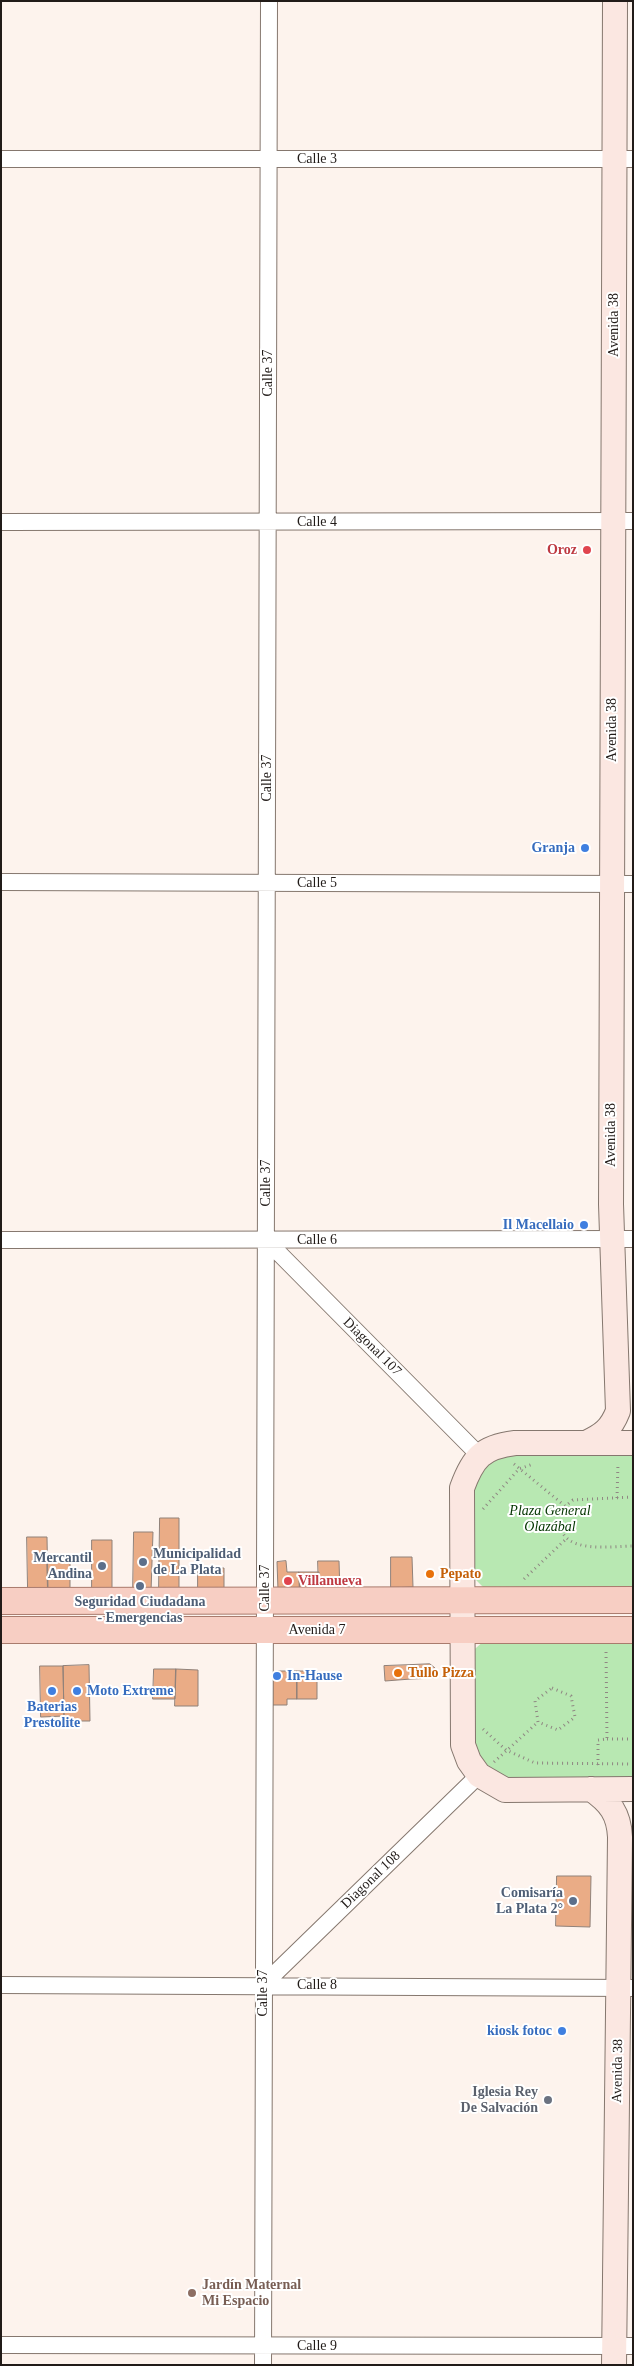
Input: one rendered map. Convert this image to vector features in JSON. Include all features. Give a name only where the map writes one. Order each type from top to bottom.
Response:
[{"type":"main road","name":"Avenida 38","points":[[586,1443],[602,1436],[613,1425],[618,1411],[622,1239],[623,159],[615,1]]},
{"type":"main road","points":[[633,1443],[586,1443],[488,1450],[468,1470],[462,1488],[463,1745],[469,1760],[480,1775],[505,1790],[633,1789]]},
{"type":"main road","points":[[1,1601],[633,1600]]},
{"type":"main road","name":"Avenida 7","points":[[1,1630],[633,1630]]},
{"type":"main road","name":"Avenida 38","points":[[591,1789],[606,1799],[615,1810],[619,1823],[626,1987],[620,2352]]},
{"type":"street","name":"Calle 37","points":[[262,2365],[269,1]]},
{"type":"street","name":"Calle 3","points":[[1,159],[623,159]]},
{"type":"street","name":"Calle 4","points":[[1,522],[623,521]]},
{"type":"street","name":"Calle 5","points":[[1,882],[622,884]]},
{"type":"street","name":"Calle 6","points":[[1,1240],[622,1239]]},
{"type":"street","name":"Diagonal 107","points":[[266,1240],[488,1450]]},
{"type":"street","name":"Diagonal 108","points":[[264,1985],[480,1775]]},
{"type":"street","name":"Calle 8","points":[[1,1986],[626,1987]]},
{"type":"street","name":"Calle 9","points":[[1,2346],[263,2346],[620,2352]]},
{"type":"path","points":[[488,1450],[519,1469],[565,1506]]},
{"type":"path","points":[[617,1498],[618,1462]]},
{"type":"path","points":[[633,1497],[582,1498],[573,1500],[565,1506],[560,1516],[560,1528],[566,1539],[576,1545],[633,1546]]},
{"type":"path","points":[[523,1579],[566,1539]]},
{"type":"path","points":[[606,1646],[607,1740]]},
{"type":"path","points":[[552,1688],[571,1696],[575,1717],[558,1730],[538,1722],[535,1701],[552,1688]]},
{"type":"path","points":[[480,1775],[538,1722]]},
{"type":"path","points":[[633,1739],[598,1740],[598,1765],[633,1764]]},
{"type":"green space","name":"Plaza General Olazábal","points":[[500,1449],[633,1449],[633,1590],[485,1589],[468,1572],[467,1483]]},
{"type":"green space","points":[[486,1639],[633,1639],[633,1779],[507,1779],[483,1767],[467,1740],[467,1656]]},
{"type":"building","points":[[160,1518],[179,1518],[179,1588],[159,1588]]},
{"type":"building","name":"Municipalidad de La Plata","points":[[134,1532],[153,1532],[151,1592],[133,1592]]},
{"type":"building","points":[[27,1537],[47,1537],[48,1591],[28,1591]]},
{"type":"building","name":"Mercantil Andina","points":[[92,1540],[112,1540],[112,1591],[92,1592]]},
{"type":"building","points":[[47,1556],[70,1556],[70,1590],[48,1591]]},
{"type":"building","points":[[391,1557],[412,1557],[413,1587],[391,1588]]},
{"type":"building","name":"Villanueva","points":[[286,1561],[287,1572],[299,1572],[300,1593],[278,1590],[277,1562]]},
{"type":"building","points":[[318,1561],[339,1561],[340,1592],[319,1593]]},
{"type":"building","points":[[198,1568],[224,1568],[224,1593],[198,1593]]},
{"type":"building","points":[[299,1572],[319,1572],[319,1593],[300,1593]]},
{"type":"building","points":[[430,1664],[435,1668],[436,1678],[411,1679],[411,1665]]},
{"type":"building","name":"Moto Extreme","points":[[89,1665],[90,1721],[64,1721],[63,1666]]},
{"type":"building","name":"Tullo Pizza","points":[[411,1665],[411,1679],[385,1681],[384,1666]]},
{"type":"building","name":"Baterias Prestolite","points":[[40,1666],[63,1666],[64,1716],[41,1717]]},
{"type":"building","points":[[154,1669],[176,1669],[175,1699],[153,1699]]},
{"type":"building","points":[[176,1669],[198,1670],[198,1706],[175,1706]]},
{"type":"building","points":[[277,1671],[297,1671],[297,1699],[287,1699],[287,1705],[272,1705],[272,1674]]},
{"type":"building","points":[[297,1671],[317,1671],[317,1699],[297,1699]]},
{"type":"building","name":"Comisaría La Plata 2°","points":[[557,1876],[591,1876],[590,1927],[556,1926]]},
{"type":"place","name":"Oroz","points":[[587,550]]},
{"type":"place","name":"Granja","points":[[585,848]]},
{"type":"place","name":"Il Macellaio","points":[[584,1225]]},
{"type":"place","name":"Municipalidad de La Plata","points":[[143,1562]]},
{"type":"place","name":"Mercantil Andina","points":[[102,1566]]},
{"type":"place","name":"Pepato","points":[[430,1574]]},
{"type":"place","name":"Villanueva","points":[[288,1581]]},
{"type":"place","name":"Seguridad Ciudadana - Emergencias","points":[[140,1586]]},
{"type":"place","name":"Tullo Pizza","points":[[398,1673]]},
{"type":"place","name":"In-Hause","points":[[277,1676]]},
{"type":"place","name":"Baterias Prestolite","points":[[52,1691]]},
{"type":"place","name":"Moto Extreme","points":[[77,1691]]},
{"type":"place","name":"Comisaría La Plata 2°","points":[[573,1901]]},
{"type":"place","name":"kiosk fotoc","points":[[562,2031]]},
{"type":"place","name":"Iglesia Rey De Salvación","points":[[548,2100]]},
{"type":"place","name":"Jardín Maternal Mi Espacio","points":[[192,2293]]}]
